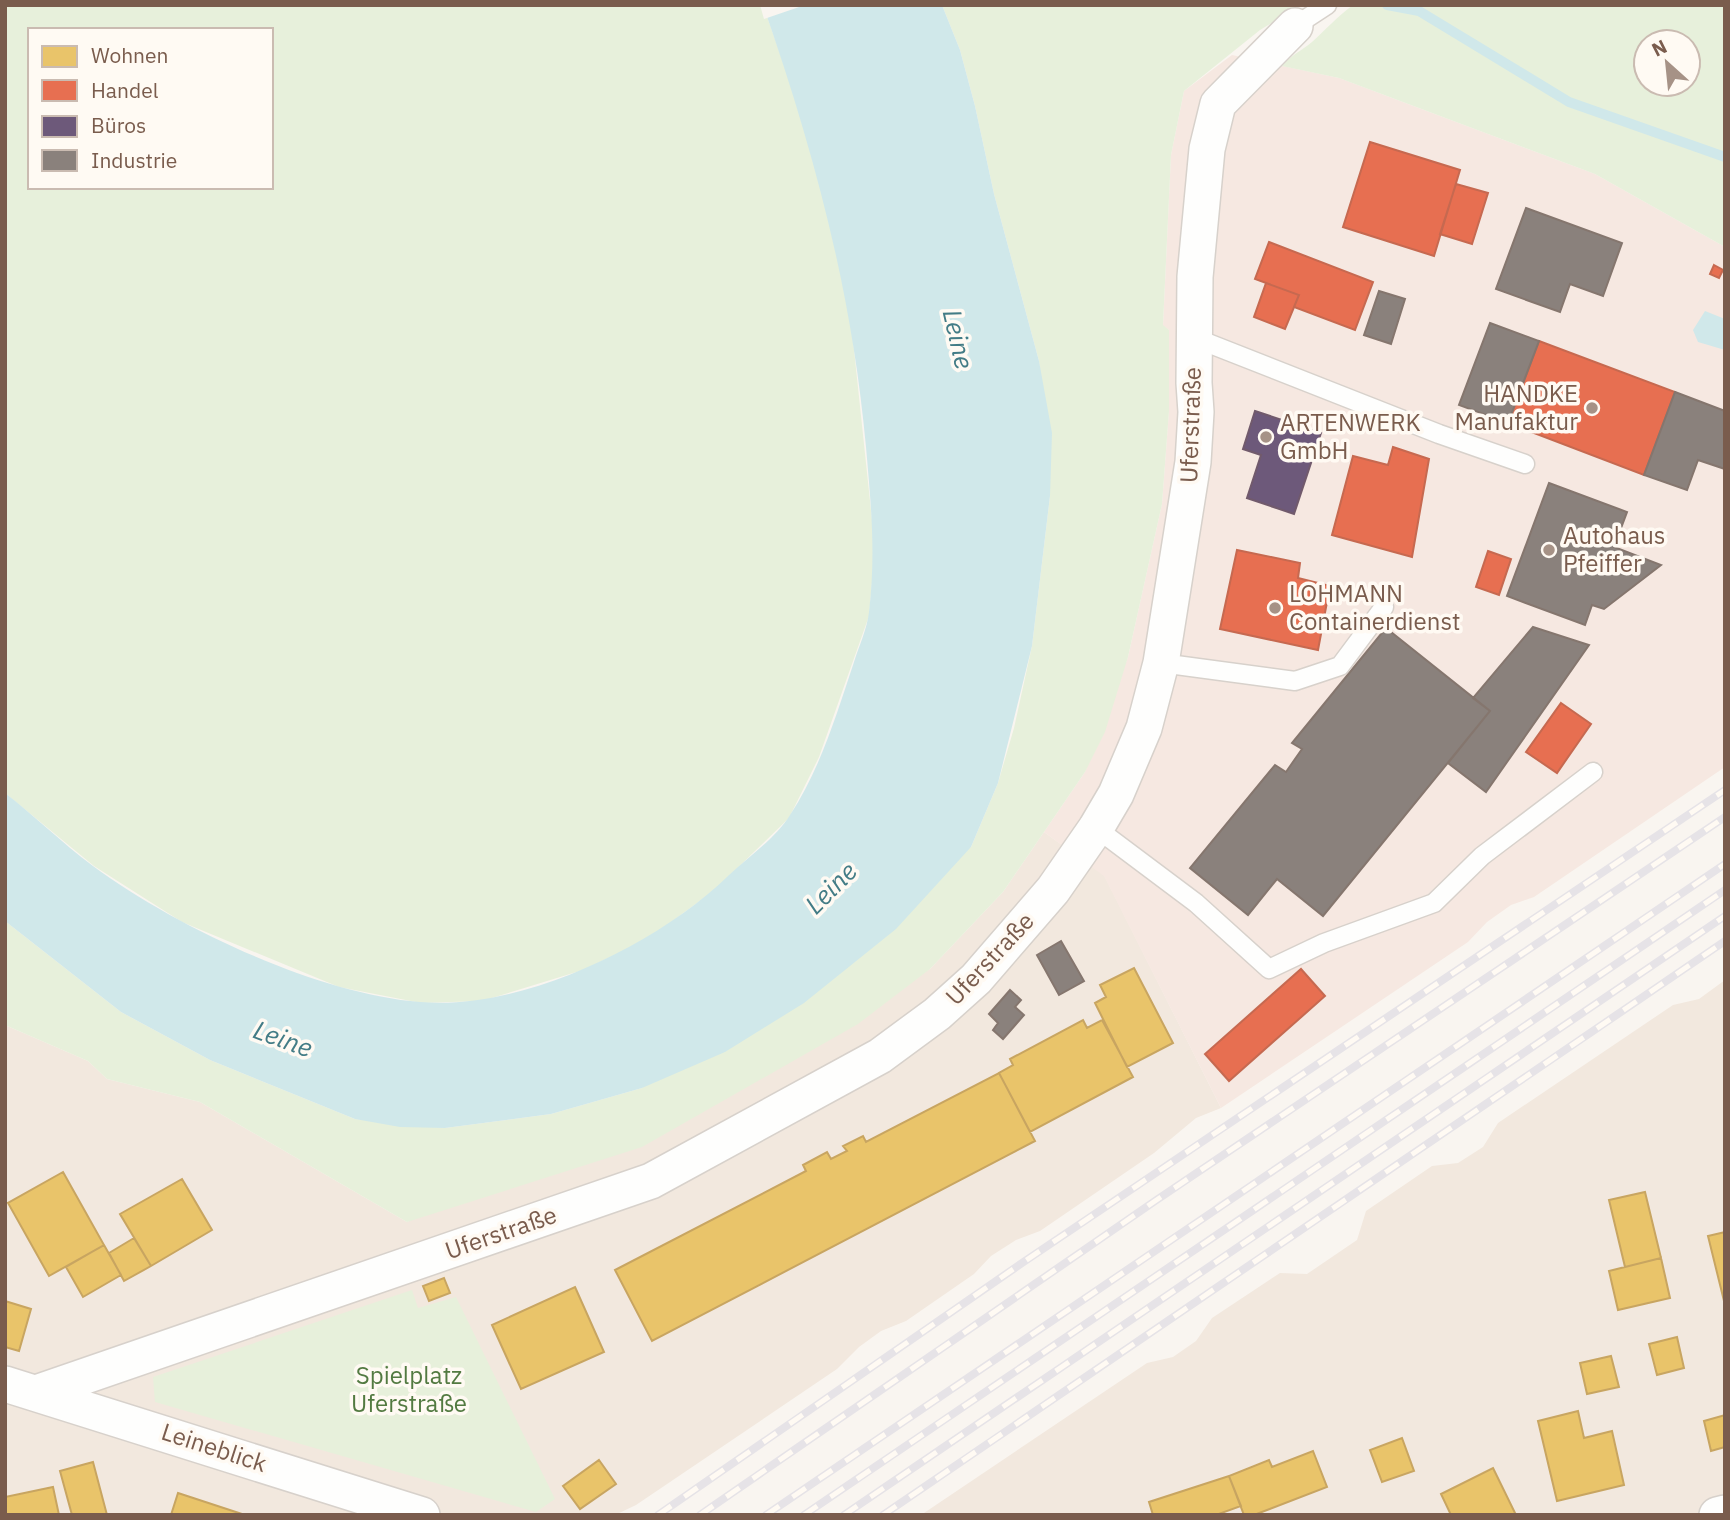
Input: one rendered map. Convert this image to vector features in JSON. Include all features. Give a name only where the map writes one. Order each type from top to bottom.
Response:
[{"type":"street","name":"Uferstraße","points":[[20,1389],[651,1181],[880,1056],[937,1014],[976,979],[1053,890],[1096,828],[1116,794],[1144,728],[1161,663],[1193,462],[1196,412],[1197,228],[1207,149],[1218,104],[1295,26]]},
{"type":"street","name":"Leineblick","points":[[20,1389],[422,1515]]},
{"type":"street","points":[[1717,1515],[1725,1513]]},
{"type":"lane","name":"Uferstraße","points":[[1295,26],[1327,5]]},
{"type":"lane","points":[[1195,338],[1439,434],[1525,464]]},
{"type":"lane","points":[[1161,663],[1295,681],[1340,666],[1384,607]]},
{"type":"lane","points":[[1096,828],[1196,903],[1269,969],[1324,943],[1434,903],[1482,856],[1593,772]]},
{"type":"shaded area","points":[[1232,55],[1339,78],[1595,174],[1725,247],[1725,767],[1534,897],[1511,905],[1487,922],[1468,942],[1221,1108],[1104,876],[1044,832],[1085,772],[1128,657],[1162,504],[1169,411],[1169,330],[1163,326],[1171,155],[1184,91]]},
{"type":"shaded area","points":[[1044,832],[1104,875],[1221,1108],[1196,1118],[1154,1153],[1040,1231],[1016,1240],[991,1256],[974,1274],[906,1321],[881,1331],[859,1347],[837,1369],[636,1505],[615,1515],[5,1515],[5,1025],[88,1061],[107,1079],[200,1102],[407,1222],[930,969],[1003,892]]},
{"type":"shaded area","points":[[1725,980],[1725,1515],[921,1515],[1147,1363],[1173,1357],[1196,1341],[1212,1318],[1280,1273],[1307,1274],[1357,1240],[1366,1211],[1432,1166],[1458,1163],[1483,1147],[1498,1123],[1673,1005],[1699,999]]},
{"type":"green space","points":[[5,5],[763,5],[791,85],[830,220],[850,312],[875,548],[869,616],[819,757],[789,818],[716,889],[648,939],[583,970],[482,1001],[421,1003],[339,987],[182,922],[94,866],[5,793]]},
{"type":"green space","points":[[942,5],[1302,5],[1260,30],[1184,91],[1171,155],[1163,325],[1169,330],[1169,411],[1162,504],[1128,657],[1105,732],[1085,772],[1003,892],[930,969],[858,1024],[642,1147],[407,1222],[200,1102],[107,1079],[88,1061],[5,1025],[5,921],[121,1012],[210,1060],[355,1119],[445,1128],[551,1114],[642,1088],[971,847],[998,783],[1014,728],[1032,646],[1050,496],[1039,361],[994,194],[960,50]]},
{"type":"green space","points":[[1353,5],[1725,5],[1725,247],[1595,174],[1339,78],[1282,66]]},
{"type":"green space","name":"Spielplatz Uferstraße","points":[[412,1290],[418,1308],[456,1297],[555,1499],[536,1512],[155,1402],[153,1377]]},
{"type":"water","name":"Leine","points":[[763,5],[942,5],[960,50],[994,194],[1039,361],[1052,433],[1050,496],[1032,646],[998,783],[971,847],[896,929],[804,1003],[725,1052],[642,1088],[551,1114],[445,1128],[400,1127],[355,1119],[210,1060],[121,1012],[5,921],[5,793],[93,866],[165,912],[206,934],[293,972],[337,986],[420,1002],[459,1002],[501,996],[543,984],[626,949],[699,902],[770,839],[801,798],[827,741],[867,625],[871,590],[872,529],[860,389],[841,278],[799,114]]},
{"type":"water","points":[[1705,311],[1725,319],[1725,350],[1698,342],[1693,330]]},
{"type":"pier","points":[[760,5],[805,5],[764,19]]},
{"type":"building: Wohnen","points":[[1134,968],[1173,1043],[1127,1067],[1095,1003],[1106,997],[1100,985]]},
{"type":"building: Wohnen","points":[[1083,1020],[1087,1028],[1102,1020],[1133,1077],[1030,1132],[999,1073],[1013,1065],[1010,1059]]},
{"type":"building: Wohnen","points":[[999,1073],[1035,1141],[652,1341],[615,1270],[806,1171],[803,1165],[827,1152],[831,1159],[847,1151],[843,1146],[863,1136],[866,1142]]},
{"type":"building: Wohnen","points":[[63,1172],[104,1245],[49,1276],[8,1203]]},
{"type":"building: Wohnen","points":[[182,1179],[212,1230],[151,1266],[120,1214]]},
{"type":"building: Wohnen","points":[[1645,1192],[1661,1258],[1625,1267],[1609,1200]]},
{"type":"building: Wohnen","points":[[1725,1232],[1725,1305],[1708,1236]]},
{"type":"building: Wohnen","points":[[134,1238],[151,1266],[124,1281],[109,1253]]},
{"type":"building: Wohnen","points":[[104,1245],[121,1275],[83,1297],[66,1267]]},
{"type":"building: Wohnen","points":[[1661,1258],[1670,1298],[1618,1310],[1609,1271]]},
{"type":"building: Wohnen","points":[[444,1278],[450,1293],[429,1301],[423,1286]]},
{"type":"building: Wohnen","points":[[575,1287],[604,1352],[521,1389],[492,1325]]},
{"type":"building: Wohnen","points":[[5,1301],[31,1309],[19,1351],[5,1347]]},
{"type":"building: Wohnen","points":[[1677,1337],[1684,1368],[1657,1375],[1649,1344]]},
{"type":"building: Wohnen","points":[[1611,1356],[1619,1387],[1587,1394],[1580,1363]]},
{"type":"building: Wohnen","points":[[1578,1411],[1584,1438],[1612,1431],[1624,1485],[1557,1501],[1538,1421]]},
{"type":"building: Wohnen","points":[[1725,1415],[1725,1447],[1711,1451],[1704,1421]]},
{"type":"building: Wohnen","points":[[1402,1438],[1414,1471],[1382,1482],[1370,1450]]},
{"type":"building: Wohnen","points":[[1313,1451],[1327,1487],[1254,1515],[1244,1515],[1229,1476],[1269,1460],[1272,1467]]},
{"type":"building: Wohnen","points":[[599,1460],[616,1484],[580,1509],[563,1486]]},
{"type":"building: Wohnen","points":[[93,1462],[107,1515],[72,1515],[60,1471]]},
{"type":"building: Wohnen","points":[[1493,1468],[1516,1515],[1451,1515],[1441,1494]]},
{"type":"building: Wohnen","points":[[1229,1476],[1241,1506],[1216,1515],[1153,1515],[1149,1502]]},
{"type":"building: Wohnen","points":[[53,1487],[59,1515],[5,1515],[5,1497]]},
{"type":"building: Wohnen","points":[[178,1493],[245,1515],[171,1515]]},
{"type":"building: Handel","points":[[1370,142],[1460,170],[1434,256],[1343,227]]},
{"type":"building: Handel","points":[[1456,184],[1488,193],[1472,244],[1440,234]]},
{"type":"building: Handel","points":[[1269,242],[1373,282],[1355,330],[1294,307],[1299,295],[1255,279]]},
{"type":"building: Handel","points":[[1714,265],[1723,270],[1719,278],[1710,274]]},
{"type":"building: Handel","points":[[1266,283],[1299,295],[1285,329],[1254,317]]},
{"type":"building: Handel","name":"HANDKE Manufaktur","points":[[1539,341],[1675,392],[1644,475],[1508,423]]},
{"type":"building: Handel","points":[[1393,447],[1429,459],[1412,557],[1332,535],[1353,456],[1388,465]]},
{"type":"building: Handel","name":"LOHMANN Containerdienst","points":[[1237,550],[1300,563],[1298,578],[1330,586],[1318,650],[1220,629]]},
{"type":"building: Handel","points":[[1488,551],[1511,559],[1499,595],[1476,587]]},
{"type":"building: Handel","points":[[1561,703],[1591,724],[1557,773],[1526,752]]},
{"type":"building: Handel","points":[[1301,969],[1325,996],[1229,1081],[1205,1054]]},
{"type":"building: Büros","points":[[1255,411],[1321,433],[1294,514],[1247,498],[1261,455],[1243,449]]},
{"type":"building: Industrie","points":[[1526,208],[1622,243],[1603,296],[1570,284],[1560,312],[1496,289]]},
{"type":"building: Industrie","points":[[1379,291],[1405,299],[1391,344],[1364,335]]},
{"type":"building: Industrie","points":[[1490,323],[1539,341],[1508,423],[1459,405]]},
{"type":"building: Industrie","points":[[1675,392],[1725,411],[1725,469],[1698,460],[1687,490],[1644,475]]},
{"type":"building: Industrie","points":[[1549,483],[1627,512],[1614,547],[1661,565],[1604,609],[1592,605],[1585,625],[1507,596]]},
{"type":"building: Industrie","points":[[1533,627],[1589,645],[1486,792],[1448,763],[1490,711],[1473,698]]},
{"type":"building: Industrie","points":[[1386,628],[1490,711],[1323,916],[1277,879],[1248,915],[1190,868],[1275,765],[1286,772],[1302,749],[1292,743]]},
{"type":"building: Industrie","points":[[1061,941],[1084,981],[1059,995],[1037,955]]},
{"type":"building: Industrie","points":[[1010,990],[1021,1000],[1015,1007],[1024,1015],[1003,1039],[993,1030],[998,1023],[989,1014]]},
{"type":"waterway","points":[[1387,5],[1419,11],[1569,102],[1725,157]]},
{"type":"railway","points":[[658,1515],[1022,1263],[1725,790]]},
{"type":"railway","points":[[700,1515],[1155,1201],[1725,817]]},
{"type":"railway","points":[[766,1515],[1725,864]]},
{"type":"railway","points":[[804,1515],[1725,890]]},
{"type":"railway","points":[[844,1515],[1725,916]]},
{"type":"railway","points":[[883,1515],[1725,941]]},
{"type":"place","name":"HANDKE Manufaktur","points":[[1592,408]]},
{"type":"place","name":"ARTENWERK GmbH","points":[[1266,437]]},
{"type":"place","name":"Autohaus Pfeiffer","points":[[1549,550]]},
{"type":"place","name":"LOHMANN Containerdienst","points":[[1275,608]]}]
